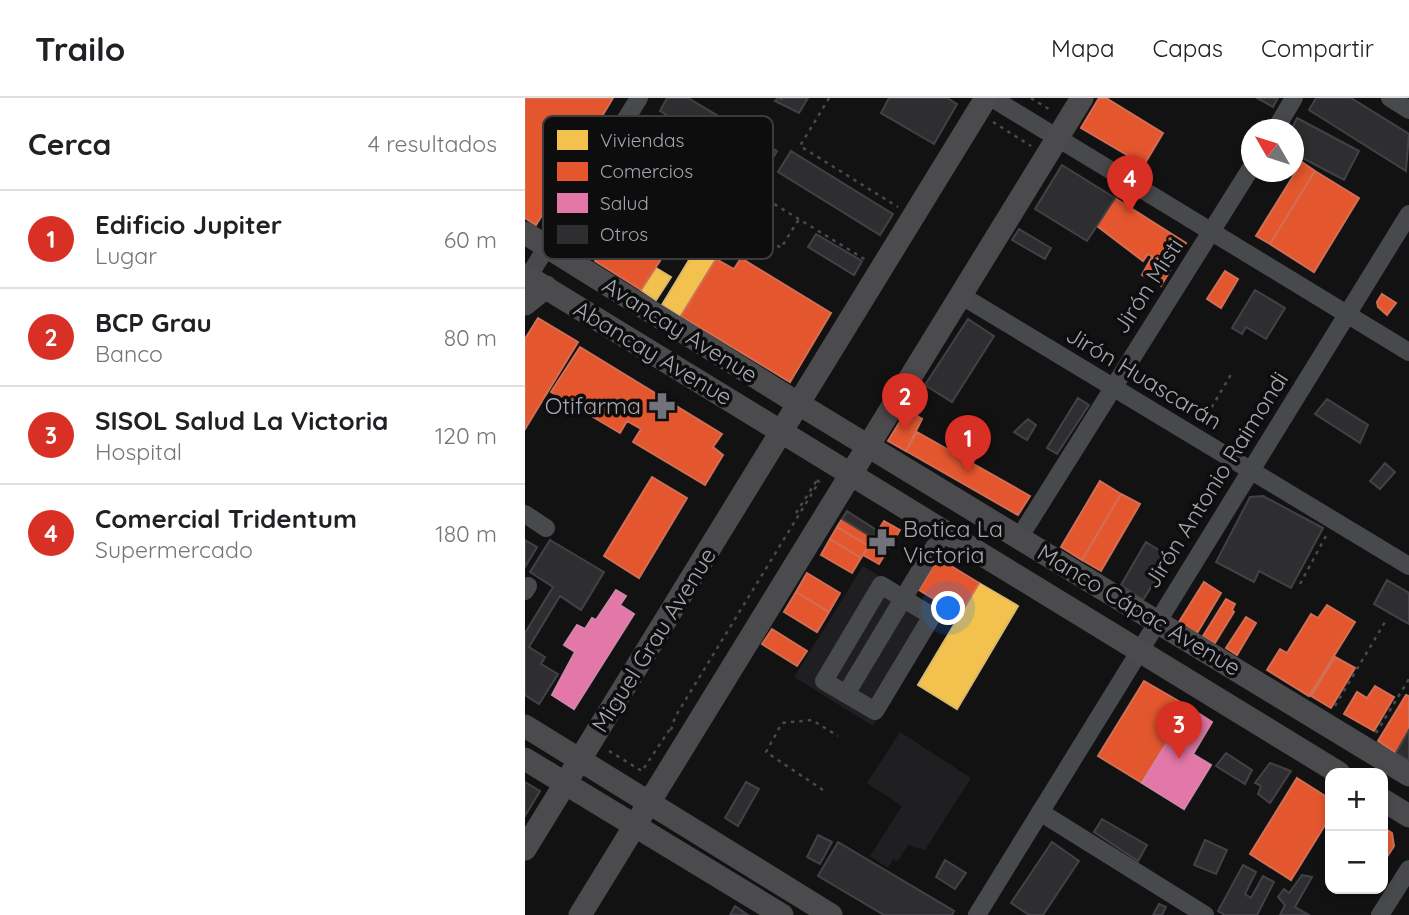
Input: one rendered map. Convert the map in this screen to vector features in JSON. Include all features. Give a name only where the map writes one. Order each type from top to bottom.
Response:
[{"type":"main road","points":[[580,915],[629,823],[837,473],[962,296],[1051,135],[1082,98]]},
{"type":"main road","points":[[802,406],[914,216],[989,103]]},
{"type":"main road","name":"Avancay Avenue","points":[[525,233],[543,244]]},
{"type":"main road","name":"Avancay Avenue","points":[[568,259],[861,442]]},
{"type":"main road","points":[[525,304],[531,280]]},
{"type":"main road","name":"Abancay Avenue","points":[[531,280],[785,433],[837,473]]},
{"type":"main road","name":"Miguel Grau Avenue","points":[[525,849],[568,787],[802,406]]},
{"type":"main road","name":"Manco Cápac Avenue","points":[[861,442],[1409,775]]},
{"type":"main road","name":"Manco Cápac Avenue","points":[[837,473],[944,531],[1331,768]]},
{"type":"main road","points":[[525,726],[831,915]]},
{"type":"main road","points":[[525,759],[782,915]]},
{"type":"main road","points":[[1388,803],[1409,816]]},
{"type":"street","points":[[628,116],[639,98]]},
{"type":"street","points":[[1282,119],[1294,98]]},
{"type":"street","points":[[1389,98],[1409,110]]},
{"type":"street","points":[[989,103],[1051,135],[1409,352]]},
{"type":"street","name":"Jirón Misti","points":[[1019,538],[1243,182]]},
{"type":"street","name":"Jirón Antonio Raimondi","points":[[977,915],[1409,214]]},
{"type":"street","points":[[531,280],[543,254]]},
{"type":"street","name":"Jirón Huascarán","points":[[962,296],[1111,389],[1409,566]]},
{"type":"street","points":[[525,514],[546,528]]},
{"type":"street","points":[[846,694],[944,531]]},
{"type":"street","points":[[881,585],[903,598],[932,616],[875,711],[824,681],[881,585]]},
{"type":"street","points":[[1040,812],[1205,915]]},
{"type":"street","points":[[1380,915],[1409,869]]},
{"type":"path","points":[[829,98],[800,146],[914,216]]},
{"type":"path","points":[[1031,98],[1056,114]]},
{"type":"path","points":[[989,103],[1035,148]]},
{"type":"path","points":[[773,203],[881,270]]},
{"type":"path","points":[[773,242],[781,247],[799,219]]},
{"type":"path","points":[[1194,437],[1233,371]]},
{"type":"path","points":[[675,717],[789,528],[796,517],[804,505],[812,494],[819,482],[817,480],[792,520],[797,523],[837,473]]},
{"type":"path","points":[[1300,584],[1334,521]]},
{"type":"path","points":[[1324,723],[1385,622]]},
{"type":"path","points":[[1366,749],[1409,679]]},
{"type":"path","points":[[823,790],[766,752],[782,723],[812,720],[838,736]]},
{"type":"path","points":[[600,746],[651,776]]},
{"type":"shaded area","points":[[863,566],[942,615],[873,726],[794,677]]},
{"type":"shaded area","points":[[900,732],[971,778],[925,850],[908,845],[898,861],[893,859],[888,868],[870,856],[902,806],[867,783]]},
{"type":"building: Viviendas","points":[[690,259],[716,259],[681,316],[662,305]]},
{"type":"building: Viviendas","points":[[656,268],[671,277],[656,300],[641,290]]},
{"type":"building: Viviendas","points":[[979,583],[1018,606],[957,709],[918,685]]},
{"type":"building: Comercios","points":[[525,98],[613,98],[602,116],[543,116],[543,213],[536,225],[525,218]]},
{"type":"building: Comercios","points":[[1099,98],[1106,98],[1163,133],[1144,165],[1081,128]]},
{"type":"building: Comercios","points":[[1304,163],[1315,171],[1270,244],[1256,236],[1290,182],[1304,182]]},
{"type":"building: Comercios","points":[[1315,171],[1359,198],[1314,272],[1270,244]]},
{"type":"building: Comercios","points":[[1115,198],[1186,243],[1170,268],[1148,254],[1143,261],[1097,226]]},
{"type":"building: Comercios","points":[[1152,257],[1171,269],[1161,286],[1142,275]]},
{"type":"building: Comercios","points":[[596,259],[661,259],[641,290],[595,261]]},
{"type":"building: Comercios","points":[[716,259],[734,269],[743,259],[831,313],[790,382],[681,316]]},
{"type":"building: Comercios","points":[[1225,271],[1238,279],[1221,308],[1207,299]]},
{"type":"building: Comercios","points":[[1382,294],[1396,303],[1387,315],[1378,307],[1377,302]]},
{"type":"building: Comercios","points":[[538,318],[578,342],[525,429],[525,339]]},
{"type":"building: Comercios","points":[[580,347],[722,434],[713,447],[723,455],[705,485],[633,442],[641,429],[627,421],[620,433],[551,392]]},
{"type":"building: Comercios","points":[[907,410],[922,419],[906,451],[888,441]]},
{"type":"building: Comercios","points":[[917,432],[1030,496],[1018,515],[906,451]]},
{"type":"building: Comercios","points":[[652,477],[687,498],[639,578],[604,556]]},
{"type":"building: Comercios","points":[[1100,481],[1121,494],[1082,560],[1061,547]]},
{"type":"building: Comercios","points":[[1121,494],[1140,504],[1101,571],[1082,560]]},
{"type":"building: Comercios","points":[[842,519],[873,538],[869,546],[837,527]]},
{"type":"building: Comercios","name":"Botica La Victoria","points":[[884,521],[900,530],[879,564],[863,555]]},
{"type":"building: Comercios","points":[[837,527],[869,546],[861,558],[830,539]]},
{"type":"building: Comercios","points":[[830,539],[861,558],[852,573],[821,555]]},
{"type":"building: Comercios","points":[[938,558],[979,583],[960,615],[919,590]]},
{"type":"building: Comercios","points":[[807,573],[840,593],[829,612],[796,592]]},
{"type":"building: Comercios","points":[[1204,582],[1221,593],[1197,633],[1179,622]]},
{"type":"building: Comercios","points":[[796,592],[829,612],[817,632],[784,612]]},
{"type":"building: Comercios","points":[[1226,599],[1235,604],[1232,610],[1234,612],[1215,643],[1203,636]]},
{"type":"building: Comercios","points":[[1327,605],[1355,622],[1309,696],[1267,670],[1280,649],[1287,653],[1311,614],[1318,618]]},
{"type":"building: Comercios","points":[[1246,617],[1256,623],[1237,655],[1226,648]]},
{"type":"building: Comercios","points":[[772,629],[807,651],[797,666],[762,644]]},
{"type":"building: Comercios","points":[[1335,657],[1355,668],[1331,708],[1311,696]]},
{"type":"building: Comercios","points":[[1144,681],[1189,707],[1142,783],[1098,756]]},
{"type":"building: Comercios","points":[[1375,686],[1394,697],[1374,731],[1344,714],[1357,692],[1367,698]]},
{"type":"building: Comercios","points":[[1406,695],[1409,696],[1409,730],[1396,753],[1378,741]]},
{"type":"building: Comercios","points":[[1297,778],[1325,796],[1325,825],[1291,880],[1250,854]]},
{"type":"building: Comercios","points":[[1388,830],[1392,833],[1394,846],[1388,855]]},
{"type":"building: Salud","points":[[616,590],[626,596],[620,605],[634,614],[574,709],[552,695],[575,652],[564,645],[577,625],[585,629],[592,618],[596,620]]},
{"type":"building: Salud","points":[[1189,707],[1212,722],[1193,754],[1211,765],[1184,809],[1142,783]]},
{"type":"building: Otros","points":[[667,98],[688,98],[718,116],[668,116],[660,111]]},
{"type":"building: Otros","points":[[778,98],[808,98],[799,113],[775,101]]},
{"type":"building: Otros","points":[[889,98],[947,98],[957,104],[934,144],[881,113]]},
{"type":"building: Otros","points":[[1257,98],[1278,98],[1273,107]]},
{"type":"building: Otros","points":[[1316,98],[1351,98],[1409,134],[1406,171],[1309,110]]},
{"type":"building: Otros","points":[[1304,122],[1359,151],[1344,180],[1304,159]]},
{"type":"building: Otros","points":[[791,151],[893,214],[880,235],[778,172]]},
{"type":"building: Otros","points":[[1062,165],[1115,198],[1087,241],[1035,209]]},
{"type":"building: Otros","points":[[1019,229],[1051,248],[1045,259],[1012,240]]},
{"type":"building: Otros","points":[[816,234],[862,261],[854,275],[808,247]]},
{"type":"building: Otros","points":[[1255,290],[1285,308],[1266,339],[1246,327],[1242,334],[1232,328]]},
{"type":"building: Otros","points":[[968,319],[994,336],[952,402],[925,385]]},
{"type":"building: Otros","points":[[1078,398],[1089,405],[1057,454],[1047,448]]},
{"type":"building: Otros","points":[[1327,399],[1368,425],[1360,443],[1315,414]]},
{"type":"building: Otros","points":[[1028,419],[1036,425],[1027,440],[1014,432]]},
{"type":"building: Otros","points":[[1385,463],[1395,472],[1380,489],[1370,481]]},
{"type":"building: Otros","points":[[1263,496],[1323,528],[1291,588],[1259,571],[1254,582],[1216,562],[1250,497]]},
{"type":"building: Otros","points":[[847,511],[878,531],[873,538],[842,519]]},
{"type":"building: Otros","points":[[525,540],[537,547],[525,567]]},
{"type":"building: Otros","points":[[550,540],[604,572],[581,610],[560,596],[529,647],[545,657],[541,664],[558,674],[539,704],[525,695],[525,633],[553,587],[530,572]]},
{"type":"building: Otros","points":[[1146,542],[1170,557],[1143,600],[1121,585]]},
{"type":"building: Otros","points":[[1387,580],[1409,593],[1409,624],[1374,604]]},
{"type":"building: Otros","points":[[1409,730],[1409,761],[1396,753]]},
{"type":"building: Otros","points":[[1226,753],[1252,770],[1245,784],[1216,766]]},
{"type":"building: Otros","points":[[1270,763],[1291,771],[1270,803],[1258,794],[1261,786],[1255,783]]},
{"type":"building: Otros","points":[[525,782],[540,791],[525,816]]},
{"type":"building: Otros","points":[[746,782],[759,789],[738,826],[725,818]]},
{"type":"building: Otros","points":[[1102,819],[1147,845],[1138,861],[1094,832]]},
{"type":"building: Otros","points":[[818,835],[832,842],[820,864],[807,857]]},
{"type":"building: Otros","points":[[1205,840],[1227,850],[1216,874],[1194,865]]},
{"type":"building: Otros","points":[[838,842],[954,911],[952,915],[884,915],[818,876]]},
{"type":"building: Otros","points":[[1052,842],[1079,861],[1043,915],[1029,915],[1011,903]]},
{"type":"building: Otros","points":[[945,860],[966,873],[955,889],[936,877]]},
{"type":"building: Otros","points":[[1243,865],[1256,872],[1245,894],[1251,898],[1263,876],[1274,882],[1257,915],[1225,915],[1218,911]]},
{"type":"building: Otros","points":[[1302,875],[1312,877],[1295,907],[1309,915],[1280,915],[1285,905],[1278,897],[1284,889],[1289,893]]},
{"type":"building: Otros","points":[[1159,904],[1166,907],[1162,915],[1153,915]]},
{"type":"building: Otros","points":[[735,906],[748,915],[730,915]]},
{"type":"place","name":"Comercial Tridentum","points":[[1130,213]]},
{"type":"place","name":"Otifarma","points":[[662,406]]},
{"type":"place","name":"BCP Grau","points":[[905,431]]},
{"type":"place","name":"Edificio Jupiter","points":[[968,473]]},
{"type":"place","name":"Botica La Victoria","points":[[882,542]]},
{"type":"place","name":"SISOL Salud La Victoria","points":[[1179,759]]}]
